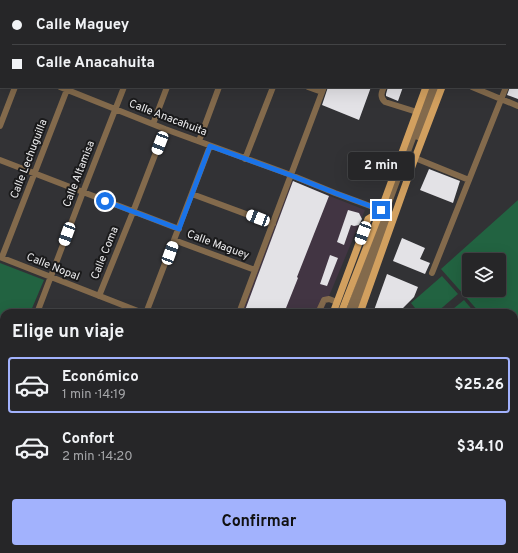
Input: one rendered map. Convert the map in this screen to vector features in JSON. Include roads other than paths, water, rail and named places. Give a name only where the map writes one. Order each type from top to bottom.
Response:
[{"type":"main road","points":[[343,309],[426,88]]},
{"type":"main road","points":[[361,309],[442,88]]},
{"type":"main road","points":[[334,309],[368,219],[381,210]]},
{"type":"main road","points":[[342,290],[355,278]]},
{"type":"street","points":[[0,126],[15,88]]},
{"type":"street","name":"Calle Anacahuita","points":[[68,88],[165,129],[381,210]]},
{"type":"street","name":"Calle Lechuguilla","points":[[1,257],[68,88]]},
{"type":"street","name":"Calle Altamisa","points":[[39,309],[124,88]]},
{"type":"street","points":[[153,124],[167,88]]},
{"type":"street","points":[[200,141],[219,88]]},
{"type":"street","points":[[245,159],[272,88]]},
{"type":"street","points":[[240,309],[323,90],[313,88]]},
{"type":"street","points":[[384,88],[381,96],[385,102],[417,112]]},
{"type":"street","points":[[349,309],[432,88]]},
{"type":"street","points":[[355,309],[404,173],[437,88]]},
{"type":"street","points":[[474,88],[518,106]]},
{"type":"street","points":[[432,273],[506,88]]},
{"type":"street","name":"Calle Coma","points":[[98,296],[133,212],[165,129]]},
{"type":"street","points":[[148,309],[210,146]]},
{"type":"street","points":[[415,158],[469,180]]},
{"type":"street","name":"Calle Maguey","points":[[0,160],[179,229]]},
{"type":"street","points":[[192,194],[273,224]]},
{"type":"street","name":"Calle Maguey","points":[[174,240],[255,270]]},
{"type":"street","name":"Calle Nopal","points":[[1,257],[132,309]]},
{"type":"street","points":[[320,309],[324,300],[329,299],[337,302]]}]
